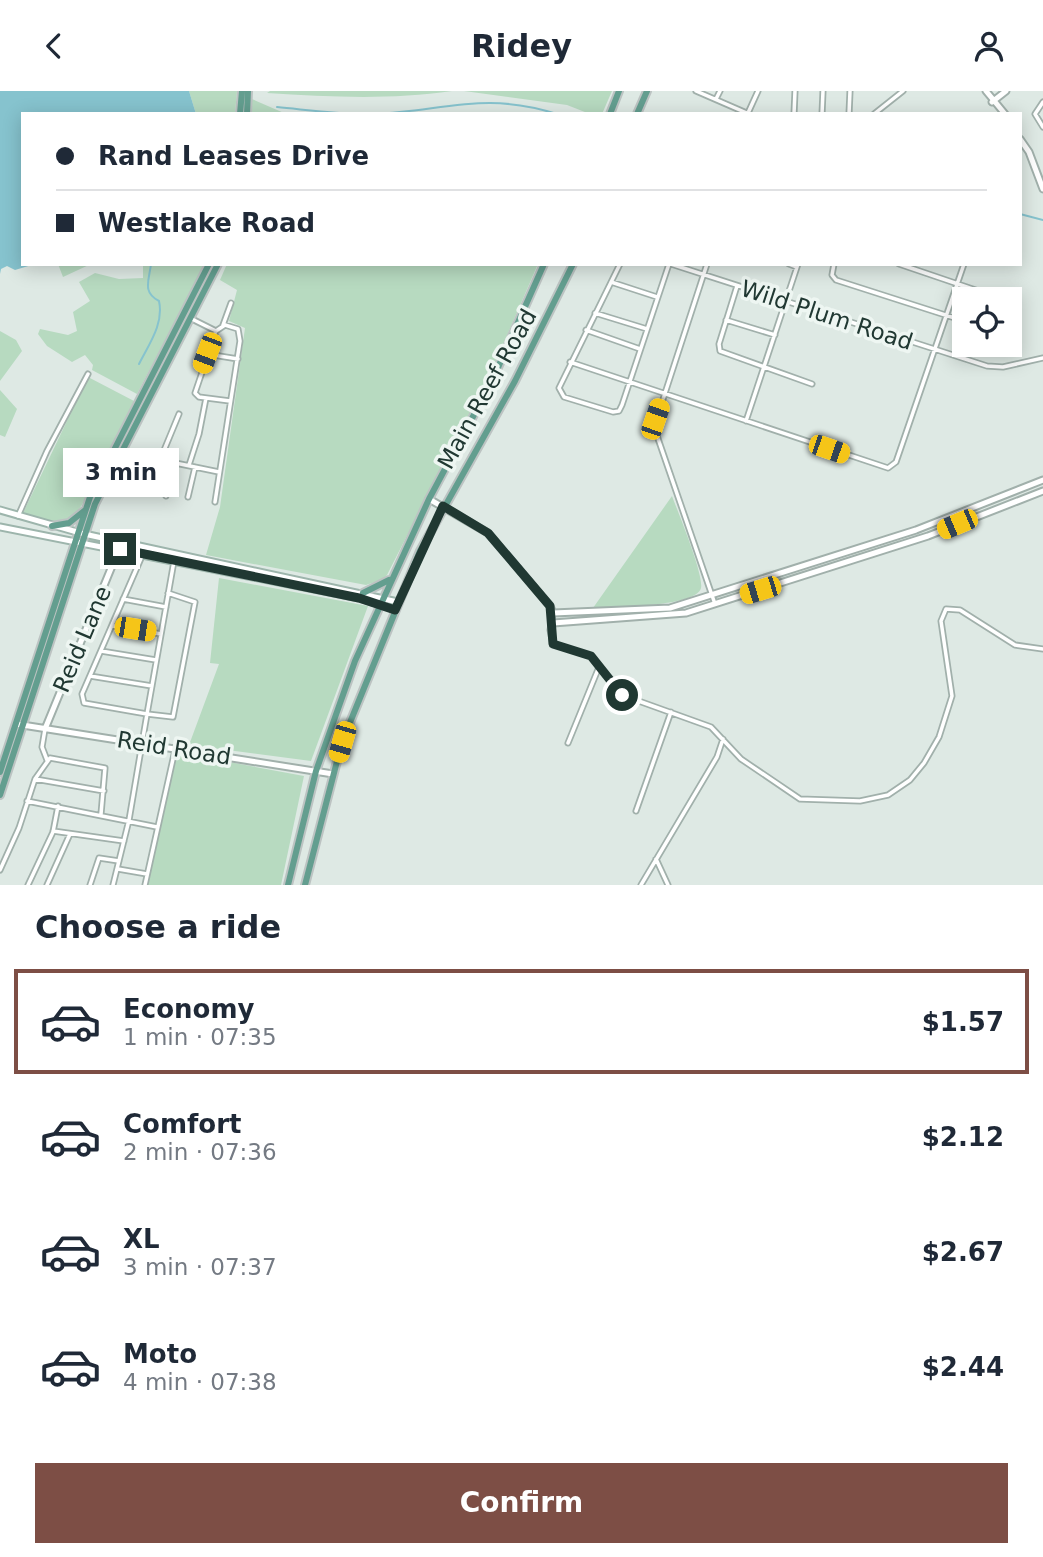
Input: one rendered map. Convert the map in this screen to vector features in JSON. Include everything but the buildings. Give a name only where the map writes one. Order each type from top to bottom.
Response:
[{"type":"main road","points":[[240,112],[242,91]]},
{"type":"main road","points":[[247,112],[248,91]]},
{"type":"main road","points":[[611,112],[620,91]]},
{"type":"main road","points":[[638,112],[647,91]]},
{"type":"main road","points":[[81,533],[187,316],[208,266]]},
{"type":"main road","points":[[0,795],[79,542],[85,510],[187,316],[217,266]]},
{"type":"main road","name":"Main Reef Road","points":[[288,885],[316,771],[332,720],[382,597],[429,499],[487,391],[543,266]]},
{"type":"main road","name":"Main Reef Road","points":[[305,885],[333,774],[353,710],[396,606],[443,506],[515,381],[572,266]]},
{"type":"main road","points":[[52,526],[69,523],[85,510]]},
{"type":"main road","points":[[363,593],[391,578]]},
{"type":"main road","points":[[0,772],[20,725]]},
{"type":"street","points":[[696,91],[745,112]]},
{"type":"street","points":[[716,99],[720,91]]},
{"type":"street","points":[[750,112],[758,91]]},
{"type":"street","points":[[794,112],[795,91]]},
{"type":"street","points":[[822,91],[822,112]]},
{"type":"street","points":[[849,112],[850,91]]},
{"type":"street","points":[[877,112],[903,91]]},
{"type":"street","points":[[1001,112],[990,97],[1006,91]]},
{"type":"street","points":[[1043,102],[1035,114],[1043,127]]},
{"type":"street","points":[[1022,140],[1035,158],[1043,181]]},
{"type":"street","points":[[1022,140],[1043,189]]},
{"type":"street","points":[[619,266],[559,386],[562,395],[613,412],[620,409],[669,266]]},
{"type":"street","name":"Wild Plum Road","points":[[676,266],[996,367],[1043,358]]},
{"type":"street","points":[[706,266],[654,431],[715,604]]},
{"type":"street","points":[[746,421],[798,266]]},
{"type":"street","points":[[834,266],[832,275],[836,279],[952,317]]},
{"type":"street","points":[[905,266],[969,287]]},
{"type":"street","points":[[570,362],[888,468],[896,462],[963,266]]},
{"type":"street","points":[[611,282],[657,297]]},
{"type":"street","points":[[737,286],[720,351],[812,384]]},
{"type":"street","points":[[230,401],[197,397],[195,392],[207,353],[216,331],[223,325],[231,303]]},
{"type":"street","points":[[595,313],[646,329]]},
{"type":"street","points":[[187,316],[216,331]]},
{"type":"street","points":[[726,320],[775,335]]},
{"type":"street","points":[[215,502],[239,331],[234,326],[223,325]]},
{"type":"street","points":[[586,330],[640,349]]},
{"type":"street","points":[[207,353],[237,359]]},
{"type":"street","points":[[18,516],[47,450],[88,373]]},
{"type":"street","points":[[189,465],[199,434],[205,398]]},
{"type":"street","points":[[160,460],[179,414]]},
{"type":"street","points":[[121,452],[219,472]]},
{"type":"street","points":[[140,488],[149,457]]},
{"type":"street","points":[[166,496],[172,462]]},
{"type":"street","points":[[188,497],[195,467]]},
{"type":"street","points":[[553,613],[654,610],[712,596],[916,530],[1043,480]]},
{"type":"street","points":[[553,623],[673,616],[928,536],[1043,491]]},
{"type":"street","points":[[429,499],[488,533],[550,606],[553,613],[550,630],[553,644],[585,652],[599,665],[622,695],[705,724],[741,759],[800,799],[874,800],[897,790],[917,772],[946,720],[952,696],[941,621],[946,609],[960,610],[1015,645],[1043,649]]},
{"type":"street","points":[[0,510],[81,533],[382,597],[396,606]]},
{"type":"street","points":[[0,527],[120,549],[379,605],[396,606]]},
{"type":"street","name":"Reid Lane","points":[[45,729],[120,549]]},
{"type":"street","points":[[142,554],[82,694],[84,703],[173,717],[195,602],[168,593]]},
{"type":"street","points":[[113,885],[129,820],[174,561]]},
{"type":"street","points":[[123,599],[166,607]]},
{"type":"street","points":[[112,625],[161,634]]},
{"type":"street","points":[[101,651],[156,660]]},
{"type":"street","points":[[568,743],[599,665]]},
{"type":"street","points":[[90,676],[152,686]]},
{"type":"street","points":[[636,811],[671,712]]},
{"type":"street","name":"Reid Road","points":[[20,725],[333,774]]},
{"type":"street","points":[[45,729],[42,747],[47,760]]},
{"type":"street","points":[[640,885],[717,757],[723,739]]},
{"type":"street","points":[[145,885],[176,748]]},
{"type":"street","points":[[47,760],[60,759],[106,768],[101,814]]},
{"type":"street","points":[[0,870],[35,779],[47,760]]},
{"type":"street","points":[[35,779],[104,791]]},
{"type":"street","points":[[27,801],[157,827]]},
{"type":"street","points":[[28,885],[53,831],[58,806]]},
{"type":"street","points":[[53,831],[124,841]]},
{"type":"street","points":[[47,885],[70,834]]},
{"type":"street","points":[[90,885],[99,857],[119,861]]},
{"type":"street","points":[[656,859],[668,885]]},
{"type":"street","points":[[117,869],[147,874]]},
{"type":"green space","points":[[189,91],[237,91],[235,112],[195,112]]},
{"type":"green space","points":[[452,91],[360,97],[267,93]]},
{"type":"green space","points":[[464,91],[612,91],[603,112],[585,112],[567,105]]},
{"type":"green space","points":[[252,99],[282,112],[251,112]]},
{"type":"green space","points":[[59,266],[87,266],[63,277]]},
{"type":"green space","points":[[143,266],[204,266],[137,394],[92,370],[93,365],[85,355],[72,362],[47,346],[38,334],[40,329],[68,335],[77,331],[73,312],[90,301],[79,282],[95,273],[119,279],[143,278]]},
{"type":"green space","points":[[226,266],[537,266],[496,361],[387,575],[381,580],[366,585],[206,555],[220,507],[245,328],[229,321],[237,290],[220,280]]},
{"type":"green space","points":[[0,331],[16,340],[22,351],[0,381]]},
{"type":"green space","points":[[88,377],[134,401],[82,505],[75,513],[55,522],[23,513]]},
{"type":"green space","points":[[0,390],[17,409],[5,437],[0,435]]},
{"type":"green space","points":[[672,496],[695,557],[701,588],[696,594],[685,599],[670,602],[593,608]]},
{"type":"green space","points":[[219,578],[368,606],[311,761],[189,745],[219,664],[210,663]]},
{"type":"green space","points":[[175,752],[304,776],[281,885],[147,885]]},
{"type":"water","points":[[0,91],[189,91],[195,112],[21,112],[21,266],[28,266],[15,270],[7,266],[1,269],[0,274]]},
{"type":"waterway","points":[[399,112],[486,103],[531,107],[550,112]]},
{"type":"waterway","points":[[277,107],[328,112]]},
{"type":"waterway","points":[[1022,215],[1043,220]]},
{"type":"waterway","points":[[139,364],[155,334],[159,318],[159,301],[148,290],[151,266]]},
{"type":"route","points":[[120,549],[359,598],[395,610],[443,506],[473,521],[488,533],[550,606],[553,613],[550,630],[553,644],[591,656],[622,695]]}]
